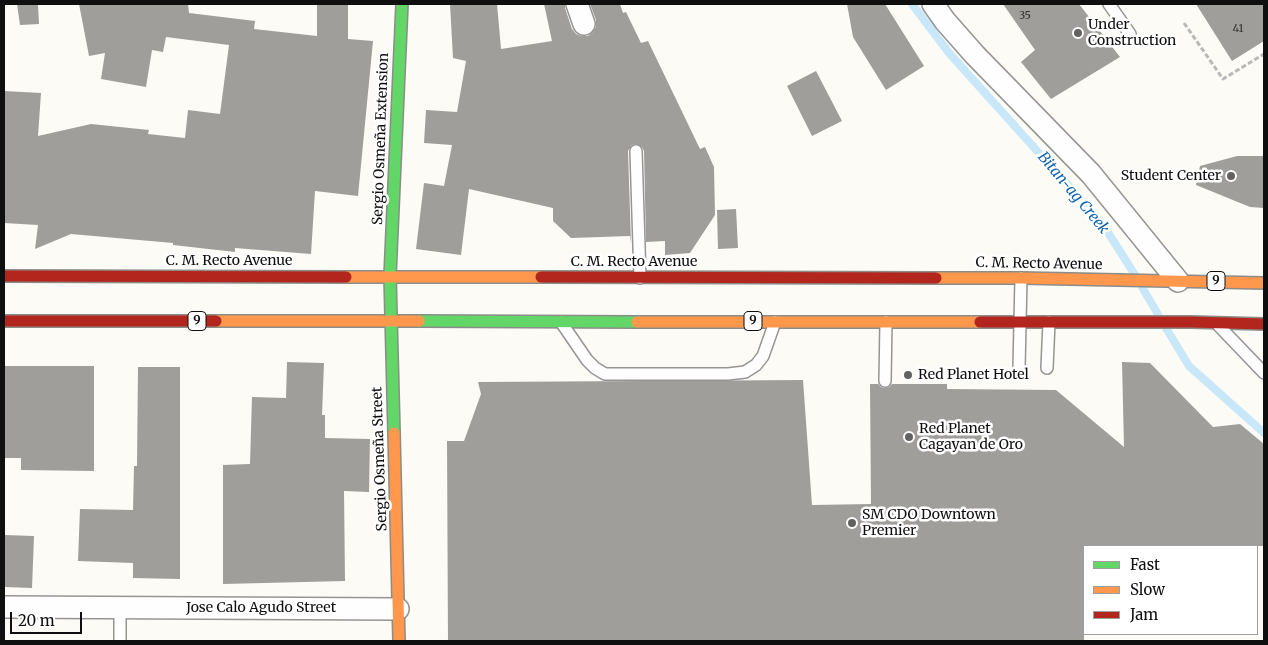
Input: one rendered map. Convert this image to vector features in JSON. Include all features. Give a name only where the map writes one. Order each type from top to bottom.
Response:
[{"type":"main road","name":"Sergio Osmeña Extension","points":[[390,276],[402,4]]},
{"type":"main road","name":"C. M. Recto Avenue","points":[[4,276],[1020,278],[1264,283]]},
{"type":"main road","name":"Sergio Osmeña Street","points":[[390,276],[399,641]]},
{"type":"main road","name":"9","points":[[4,321],[775,321],[1191,322],[1264,324]]},
{"type":"street","points":[[577,4],[584,24]]},
{"type":"street","points":[[933,4],[944,21],[975,55],[1091,174],[1172,280]]},
{"type":"street","name":"Jose Calo Agudo Street","points":[[4,607],[398,609]]},
{"type":"lane","points":[[1109,4],[1130,34]]},
{"type":"lane","points":[[636,151],[640,278]]},
{"type":"lane","points":[[1019,368],[1020,278]]},
{"type":"lane","points":[[560,321],[587,360],[605,374],[719,374],[745,372],[756,365],[763,356],[775,321]]},
{"type":"lane","points":[[885,381],[886,322]]},
{"type":"lane","points":[[1047,368],[1049,322]]},
{"type":"lane","points":[[1216,323],[1264,374]]},
{"type":"lane","points":[[120,607],[120,641]]},
{"type":"path","points":[[1184,23],[1223,79],[1264,54]]},
{"type":"building","points":[[17,4],[38,4],[39,24],[20,25]]},
{"type":"building","points":[[79,4],[188,4],[189,13],[255,21],[254,29],[317,36],[317,4],[348,4],[348,39],[373,41],[358,196],[315,191],[311,254],[235,248],[235,252],[173,245],[173,243],[71,234],[35,249],[38,225],[4,223],[4,91],[41,93],[38,136],[91,124],[149,130],[148,134],[185,138],[188,110],[220,114],[229,45],[166,37],[163,52],[152,50],[146,87],[101,79],[105,53],[89,56]]},
{"type":"building","points":[[450,4],[497,4],[501,49],[552,41],[544,4],[565,4],[572,29],[576,34],[588,36],[596,27],[596,20],[590,4],[620,4],[623,13],[626,12],[641,43],[648,41],[700,149],[705,147],[714,167],[715,215],[690,253],[665,255],[665,241],[646,242],[644,151],[642,147],[636,144],[632,145],[628,151],[631,243],[630,236],[571,238],[553,221],[553,208],[469,189],[461,255],[416,249],[424,183],[444,186],[452,145],[424,143],[426,110],[457,112],[466,61],[453,58]]},
{"type":"building","points":[[847,4],[885,4],[924,66],[886,90],[853,37]]},
{"type":"building","name":"Under Construction","points":[[1003,4],[1079,4],[1120,57],[1051,99],[1021,62],[1035,50]]},
{"type":"building","points":[[1196,4],[1264,4],[1264,41],[1232,61]]},
{"type":"building","points":[[816,71],[842,121],[812,136],[787,86]]},
{"type":"building","name":"Student Center","points":[[1237,156],[1264,156],[1264,208],[1250,207],[1196,185],[1200,166]]},
{"type":"building","points":[[736,209],[738,248],[718,249],[717,210]]},
{"type":"building","points":[[287,362],[324,363],[322,415],[325,415],[325,438],[370,439],[369,492],[344,491],[345,581],[223,584],[223,465],[250,464],[252,397],[286,398]]},
{"type":"building","name":"SM CDO Downtown Premier","points":[[1122,362],[1150,363],[1213,427],[1240,424],[1264,444],[1264,546],[1083,545],[1084,641],[448,641],[447,441],[464,441],[481,394],[478,382],[803,380],[812,505],[871,504],[870,384],[878,384],[884,388],[892,384],[947,384],[947,389],[1056,390],[1124,447]]},
{"type":"building","points":[[4,366],[94,366],[94,471],[21,470],[21,458],[4,458]]},
{"type":"building","points":[[138,367],[180,367],[180,579],[133,578],[133,563],[78,561],[80,509],[133,510],[134,466],[137,466]]},
{"type":"building","points":[[4,535],[34,536],[32,588],[4,587]]},
{"type":"waterway","name":"Bitan-ag Creek","points":[[912,4],[949,53],[1102,223],[1135,275]]},
{"type":"waterway","name":"Bitan-ag Creek","points":[[1142,287],[1159,316]]},
{"type":"waterway","name":"Bitan-ag Creek","points":[[1166,328],[1189,366],[1264,433]]},
{"type":"traffic: fast","points":[[394,433],[390,276],[402,4]]},
{"type":"traffic: fast","points":[[419,321],[637,322]]},
{"type":"traffic: slow","points":[[346,277],[541,277]]},
{"type":"traffic: slow","points":[[936,278],[1264,283]]},
{"type":"traffic: slow","points":[[216,321],[419,321]]},
{"type":"traffic: slow","points":[[637,322],[980,322]]},
{"type":"traffic: slow","points":[[394,433],[399,641]]},
{"type":"traffic: jam","points":[[4,276],[346,277]]},
{"type":"traffic: jam","points":[[541,277],[936,278]]},
{"type":"traffic: jam","points":[[4,321],[216,321]]},
{"type":"traffic: jam","points":[[980,322],[1264,324]]},
{"type":"place","name":"Under Construction","points":[[1078,33]]},
{"type":"place","name":"Student Center","points":[[1231,176]]},
{"type":"place","name":"Red Planet Hotel","points":[[908,375]]},
{"type":"place","name":"Red Planet Cagayan de Oro","points":[[909,437]]},
{"type":"place","name":"SM CDO Downtown Premier","points":[[852,523]]}]
